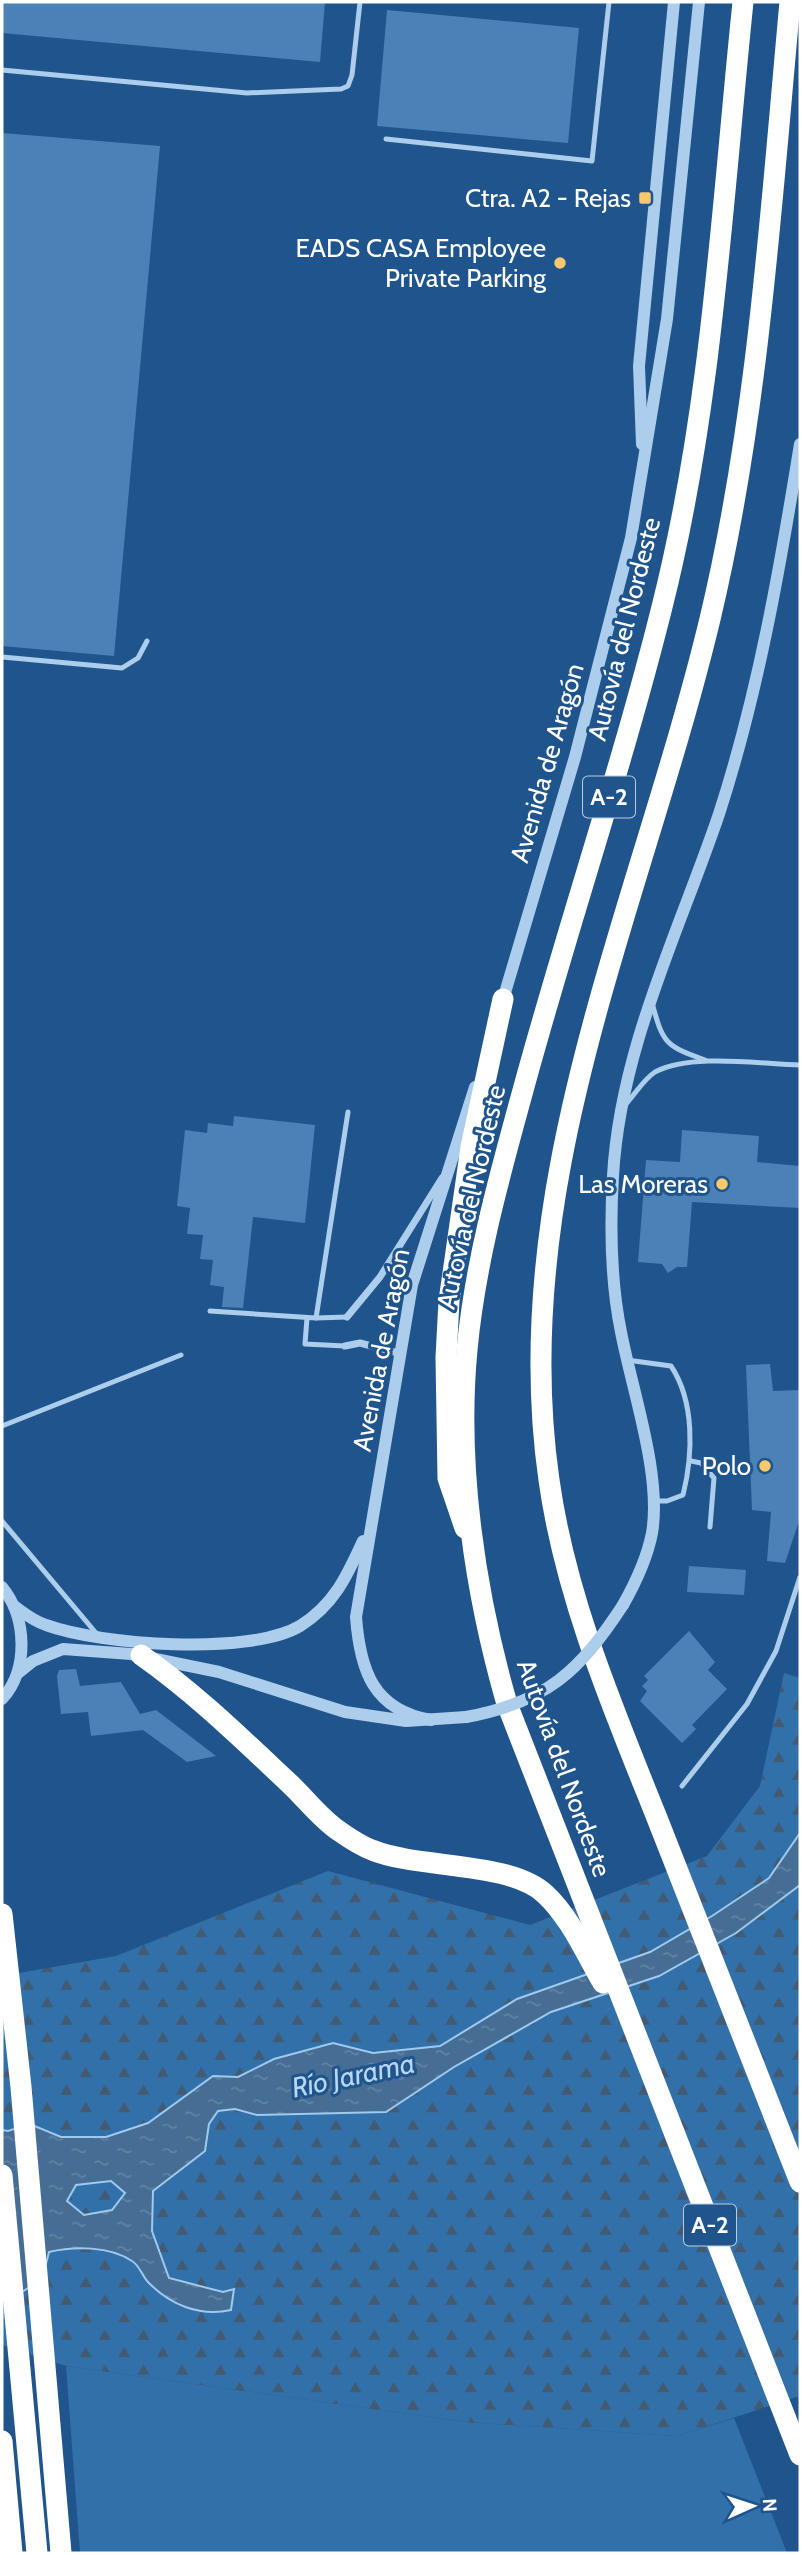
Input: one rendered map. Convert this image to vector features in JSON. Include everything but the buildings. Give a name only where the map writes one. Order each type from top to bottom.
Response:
[{"type":"highway","name":"Autovía del Nordeste","points":[[743,2],[706,380],[681,525],[663,607],[546,1004],[481,1255],[467,1350],[464,1427],[475,1560],[486,1632],[507,1704],[800,2455]]},
{"type":"highway","name":"A-2","points":[[790,2],[752,374],[727,534],[706,632],[663,791],[599,1006],[562,1149],[545,1256],[541,1371],[549,1484],[576,1597],[614,1710],[800,2182]]},
{"type":"highway","points":[[475,1560],[448,1478],[446,1357],[449,1301],[471,1147],[503,999]]},
{"type":"highway","points":[[141,1655],[208,1708],[338,1830],[372,1850],[422,1862],[490,1871],[533,1885],[547,1895],[634,2032]]},
{"type":"highway","points":[[2,1914],[21,2087],[61,2553]]},
{"type":"highway","points":[[2,2175],[37,2553]]},
{"type":"highway","points":[[2,2441],[12,2553]]},
{"type":"street","points":[[644,462],[638,411],[639,366],[674,2]]},
{"type":"street","name":"Avenida de Aragón","points":[[431,1720],[410,1716],[389,1704],[377,1691],[366,1671],[358,1642],[356,1616],[398,1353],[412,1285],[503,999],[575,757],[631,538],[667,319],[699,2]]},
{"type":"street","points":[[2,1699],[18,1673],[33,1661],[63,1649],[141,1655],[219,1672],[345,1712],[388,1720],[466,1717],[517,1704],[573,1671],[600,1640],[623,1605],[640,1575],[652,1532],[653,1501],[646,1449],[620,1328],[613,1252],[613,1176],[621,1109],[633,1054],[719,811],[748,711],[785,540],[800,444]]},
{"type":"street","points":[[347,1317],[380,1277],[450,1166]]},
{"type":"street","points":[[345,1346],[360,1343],[398,1353]]},
{"type":"street","name":"Avenida de Aragón","points":[[14,1606],[46,1626],[98,1636],[204,1645],[251,1642],[283,1634],[307,1621],[336,1595],[371,1522]]},
{"type":"street","points":[[2,1587],[14,1606],[20,1633],[18,1673]]},
{"type":"lane","points":[[2,70],[247,93],[341,89],[348,86],[352,75],[360,2]]},
{"type":"lane","points":[[386,139],[592,161],[609,2]]},
{"type":"lane","points":[[2,657],[122,668],[138,658],[147,641]]},
{"type":"lane","points":[[652,1001],[664,1040],[679,1051],[708,1062]]},
{"type":"lane","points":[[621,1109],[652,1074],[666,1068],[708,1062],[800,1065]]},
{"type":"lane","points":[[316,1318],[348,1112]]},
{"type":"lane","points":[[210,1311],[307,1318],[347,1317]]},
{"type":"lane","points":[[307,1318],[304,1344],[345,1346]]},
{"type":"lane","points":[[2,1426],[181,1354]]},
{"type":"lane","points":[[627,1360],[671,1366],[680,1380],[691,1461],[683,1495],[667,1501],[653,1501]]},
{"type":"lane","points":[[691,1461],[701,1463],[714,1478],[710,1527]]},
{"type":"lane","points":[[2,1521],[98,1636]]},
{"type":"lane","points":[[682,1786],[747,1704],[776,1651],[800,1577]]},
{"type":"green space","points":[[784,1673],[800,1678],[800,2396],[677,2436],[466,2422],[66,2366],[2,2345],[2,1976],[116,1956],[328,1871],[530,1925],[707,1856],[760,1786]]},
{"type":"green space","points":[[66,2366],[466,2422],[677,2436],[734,2418],[787,2553],[80,2553]]},
{"type":"water","name":"Río Jarama","points":[[800,1833],[800,1885],[736,1933],[659,1976],[551,2012],[454,2067],[386,2112],[257,2115],[235,2109],[218,2111],[209,2124],[205,2151],[153,2191],[152,2231],[169,2278],[223,2292],[234,2289],[231,2310],[208,2312],[176,2303],[148,2282],[132,2261],[113,2252],[92,2249],[49,2252],[43,2270],[34,2283],[20,2292],[2,2296],[2,2130],[8,2131],[30,2124],[61,2137],[106,2137],[148,2123],[213,2076],[238,2077],[274,2059],[333,2043],[373,2053],[440,2046],[517,1999],[650,1952],[712,1916],[769,1878]],"holes":[[[111,2181],[125,2193],[112,2210],[84,2215],[67,2201],[76,2185]]]},
{"type":"place","name":"Ctra. A2 - Rejas","points":[[645,198]]},
{"type":"place","name":"EADS CASA Employee Private Parking","points":[[560,263]]},
{"type":"place","name":"Las Moreras","points":[[722,1184]]},
{"type":"place","name":"Polo","points":[[765,1466]]}]
